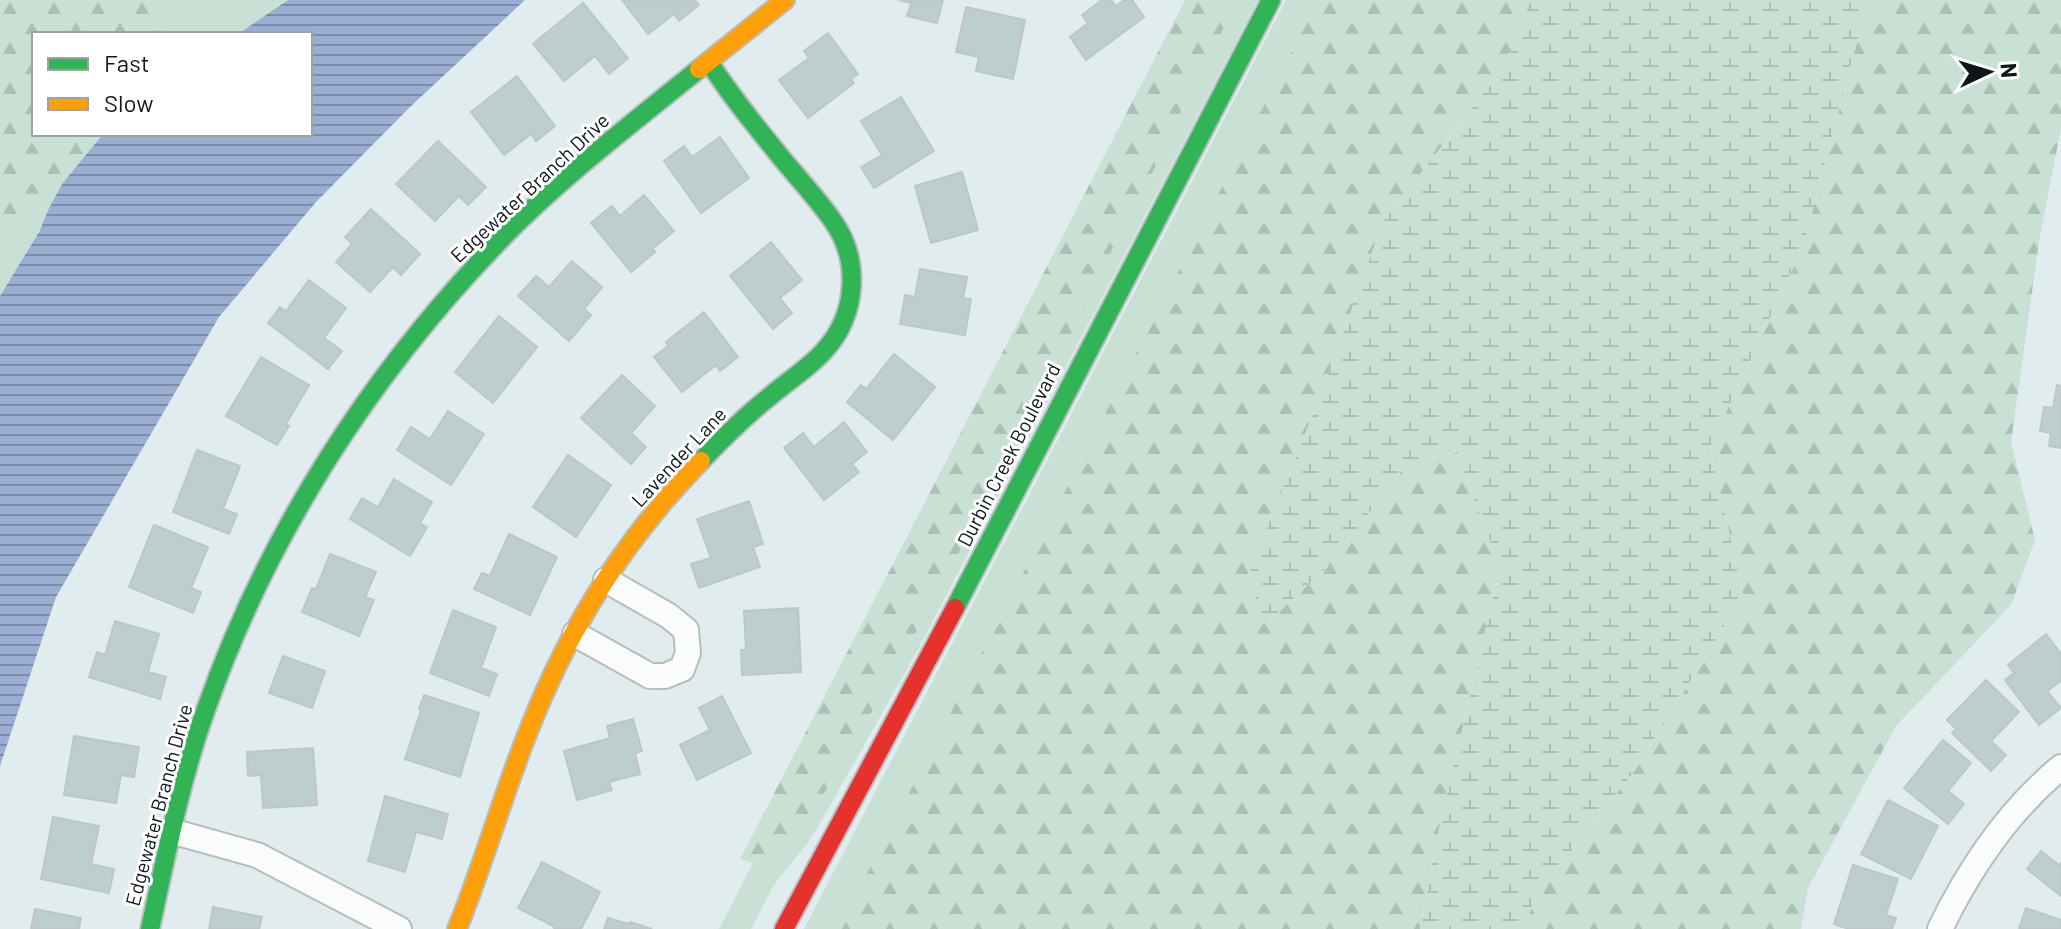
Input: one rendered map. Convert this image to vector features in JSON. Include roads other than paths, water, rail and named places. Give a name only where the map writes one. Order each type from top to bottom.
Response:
[{"type":"street","name":"Edgewater Branch Drive","points":[[150,929],[191,756],[225,657],[288,523],[338,441],[389,367],[472,269],[509,231],[608,143],[785,0]]},
{"type":"street","name":"Durbin Creek Boulevard","points":[[784,929],[968,584],[1271,0]]},
{"type":"street","name":"Lavender Lane","points":[[457,929],[475,888],[529,729],[556,669],[606,580],[656,510],[704,458],[761,403],[832,342],[850,304],[851,261],[841,234],[731,96],[709,62]]},
{"type":"street","points":[[575,634],[650,676],[665,676],[682,669],[688,653],[686,630],[669,616],[606,580]]},
{"type":"street","points":[[1940,929],[1987,846],[2017,809],[2061,767]]},
{"type":"street","points":[[171,831],[257,855],[399,929]]},
{"type":"water","points":[[288,0],[525,0],[411,106],[316,202],[219,317],[56,597],[0,766],[0,296],[39,232],[62,184],[101,136],[312,136],[312,32],[241,32]]}]
